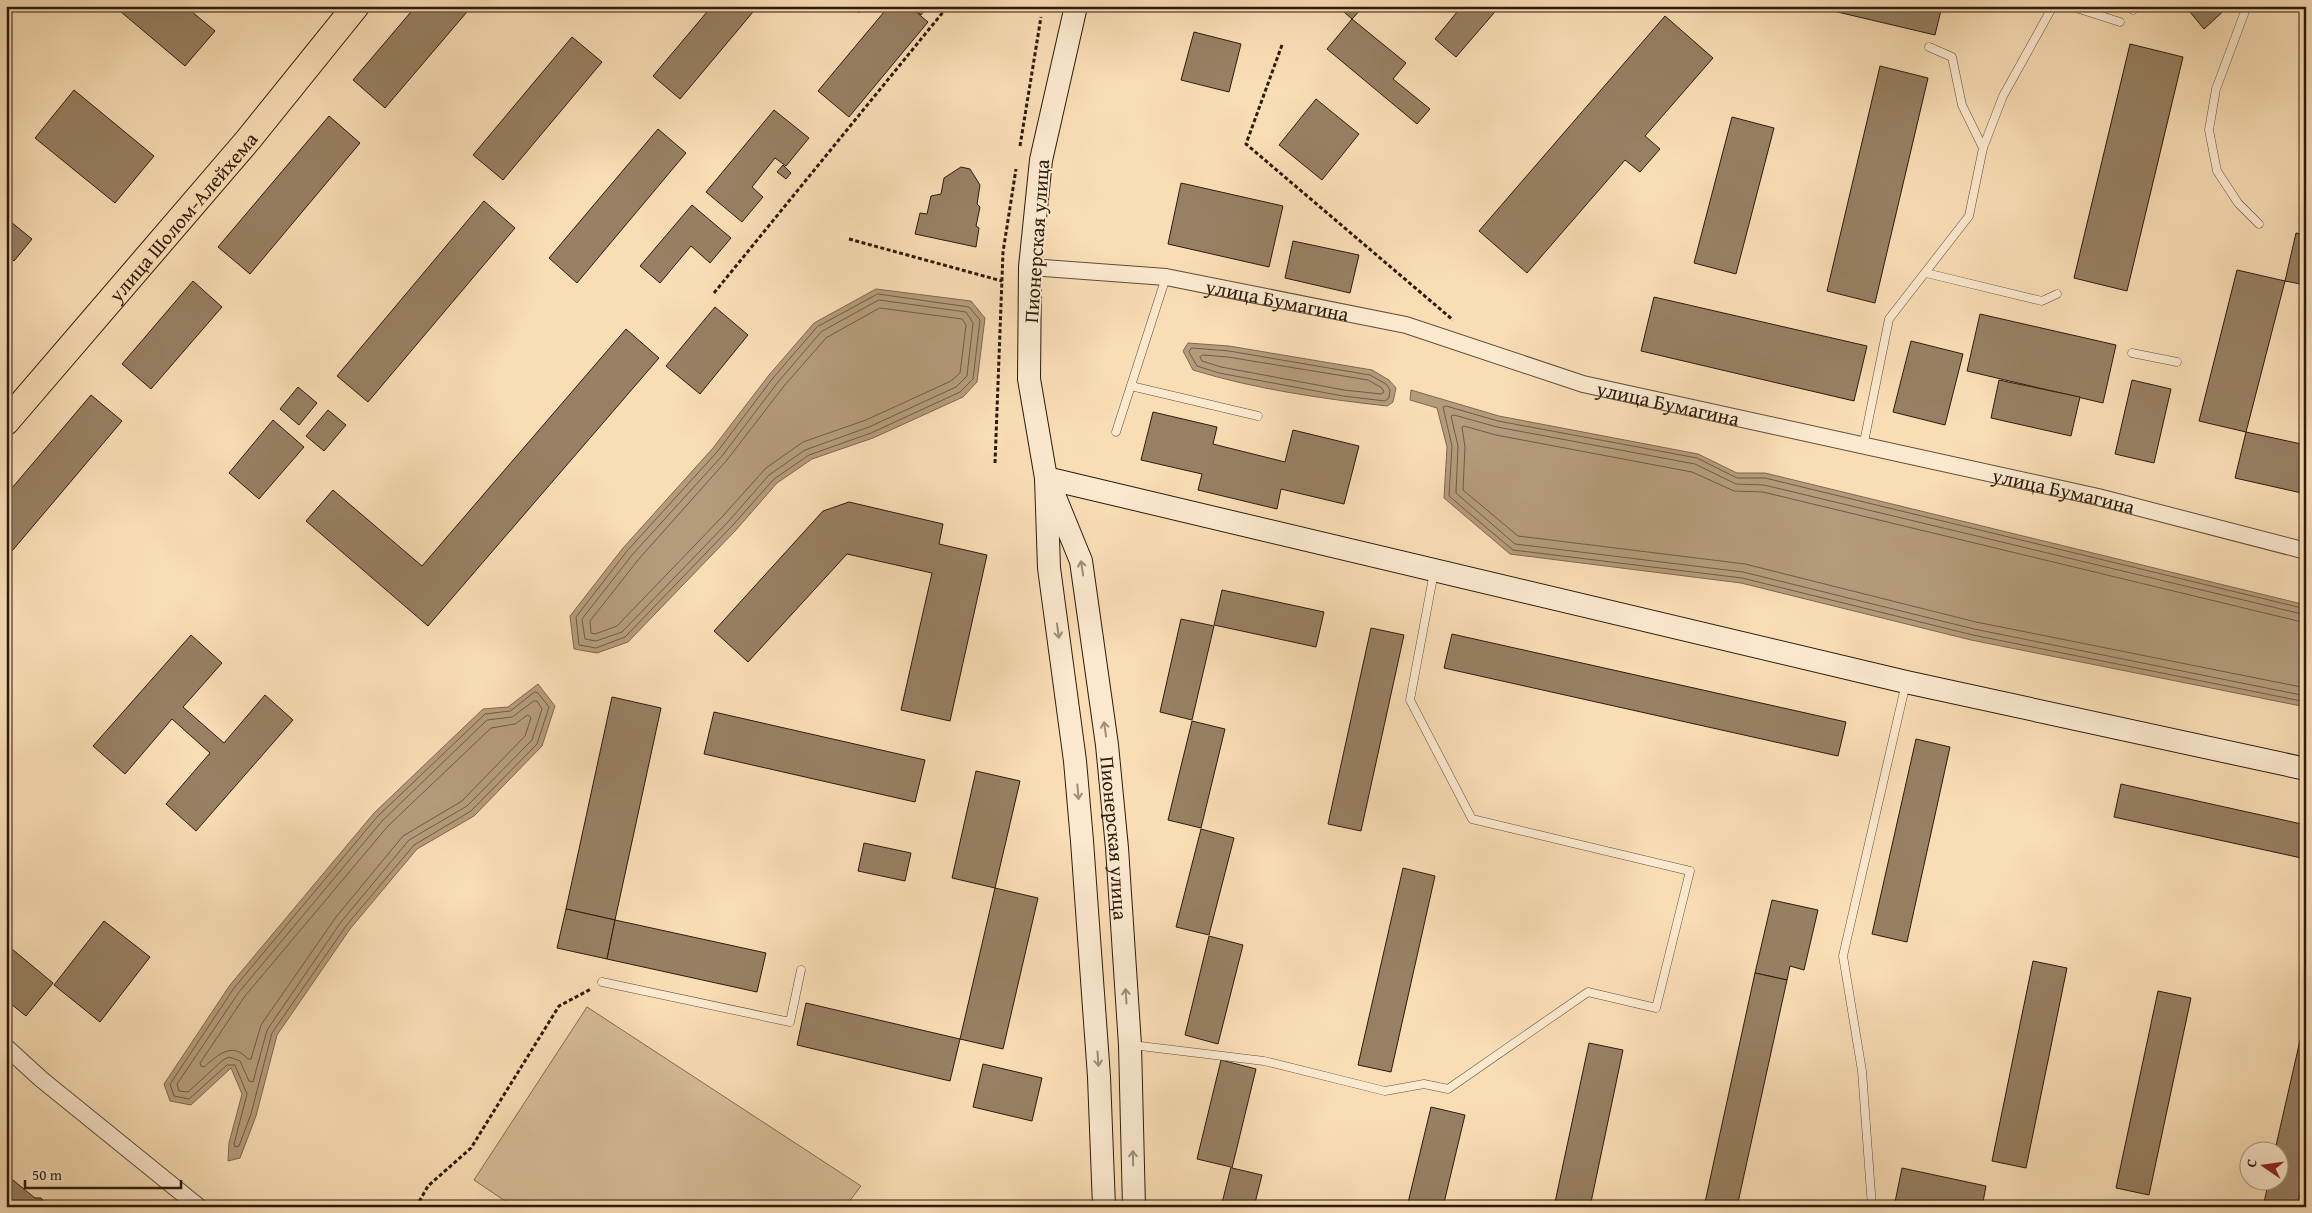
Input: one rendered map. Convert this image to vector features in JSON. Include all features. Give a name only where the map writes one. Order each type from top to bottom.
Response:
[{"type":"main road","name":"улица Шолом-Алейхема","points":[[6,422],[248,140],[356,6]]},
{"type":"main road","name":"Пионерская улица","points":[[1076,6],[1040,160],[1030,267],[1029,379],[1046,478],[1049,568],[1075,761],[1099,1077],[1104,1207]]},
{"type":"main road","name":"Пионерская улица","points":[[1046,478],[1081,561],[1107,745],[1117,848],[1130,1045],[1134,1207]]},
{"type":"main road","points":[[1046,478],[1906,682],[2306,769]]},
{"type":"street","name":"улица Бумагина","points":[[1030,267],[1166,277],[1406,325],[1583,384],[1863,447],[2098,497],[2306,551]]},
{"type":"street","points":[[6,1047],[41,1079],[199,1207]]},
{"type":"lane","points":[[1863,447],[1889,319],[1969,216],[1983,148],[2003,96],[2054,6]]},
{"type":"lane","points":[[2070,6],[2120,22]]},
{"type":"lane","points":[[2130,6],[2133,10],[2138,6]]},
{"type":"lane","points":[[2247,6],[2216,89],[2208,130],[2216,171],[2238,203],[2259,224]]},
{"type":"lane","points":[[1929,47],[1952,57],[1962,105],[1983,148]]},
{"type":"lane","points":[[1926,273],[2042,301],[2057,294]]},
{"type":"lane","points":[[1116,432],[1166,277]]},
{"type":"lane","points":[[2132,353],[2177,362]]},
{"type":"lane","points":[[1130,386],[1258,416]]},
{"type":"lane","points":[[1130,1045],[1264,1061],[1385,1091],[1424,1084],[1448,1089],[1588,992],[1656,1008],[1690,871],[1472,819],[1410,700],[1434,570]]},
{"type":"lane","points":[[1872,1207],[1862,1071],[1843,956],[1906,682]]},
{"type":"lane","points":[[602,982],[790,1022],[801,970]]},
{"type":"path","points":[[854,6],[860,12]]},
{"type":"path","points":[[714,293],[948,6]]},
{"type":"path","points":[[1282,45],[1246,144],[1457,324]]},
{"type":"path","points":[[849,239],[1002,281]]},
{"type":"path","points":[[416,1207],[428,1186],[471,1148],[559,1006],[602,982]]},
{"type":"shaded area","points":[[587,1007],[861,1186],[845,1207],[514,1207],[474,1180]]},
{"type":"water","points":[[876,289],[971,301],[985,318],[977,382],[963,397],[873,438],[812,459],[777,483],[736,530],[628,642],[597,653],[574,649],[570,616],[623,548],[713,448],[769,375],[814,323]]},
{"type":"water","points":[[1188,343],[1229,346],[1372,370],[1389,380],[1396,388],[1393,402],[1387,406],[1339,400],[1265,388],[1216,377],[1193,370],[1183,351]]},
{"type":"water","points":[[1411,390],[1499,416],[1698,454],[1737,473],[1765,473],[2306,605],[2306,707],[1971,640],[1741,583],[1510,554],[1444,498],[1447,447],[1437,408],[1410,400]]},
{"type":"water","points":[[538,684],[555,706],[542,746],[474,816],[417,849],[350,929],[277,1035],[256,1116],[240,1158],[228,1161],[229,1143],[242,1094],[231,1068],[191,1105],[170,1101],[164,1084],[230,985],[374,813],[483,709],[508,707]]},
{"type":"building","points":[[114,6],[185,6],[215,31],[185,66]]},
{"type":"building","points":[[416,6],[472,6],[385,108],[353,80]]},
{"type":"building","points":[[712,6],[758,6],[680,99],[653,76]]},
{"type":"building","points":[[889,6],[909,6],[928,22],[849,117],[818,91]]},
{"type":"building","points":[[911,6],[928,6],[921,15]]},
{"type":"building","points":[[1337,6],[1364,6],[1352,19]]},
{"type":"building","points":[[1462,6],[1500,6],[1456,57],[1435,39]]},
{"type":"building","points":[[1812,6],[1942,6],[1935,35]]},
{"type":"building","points":[[2185,6],[2229,6],[2204,29]]},
{"type":"building","points":[[1665,16],[1713,58],[1645,136],[1660,149],[1640,172],[1625,160],[1527,273],[1479,231]]},
{"type":"building","points":[[1352,19],[1406,63],[1393,79],[1430,109],[1417,124],[1327,49]]},
{"type":"building","points":[[1194,32],[1241,44],[1229,92],[1181,80]]},
{"type":"building","points":[[572,37],[602,62],[503,180],[473,155]]},
{"type":"building","points":[[2130,44],[2183,57],[2127,291],[2074,278]]},
{"type":"building","points":[[1880,66],[1928,78],[1875,303],[1827,291]]},
{"type":"building","points":[[74,90],[154,156],[115,203],[35,138]]},
{"type":"building","points":[[1316,99],[1359,134],[1322,180],[1279,145]]},
{"type":"building","points":[[774,110],[809,138],[786,166],[775,158],[752,187],[763,197],[742,222],[706,192]]},
{"type":"building","points":[[329,116],[360,143],[250,274],[218,247]]},
{"type":"building","points":[[1732,117],[1774,128],[1736,274],[1694,263]]},
{"type":"building","points":[[658,129],[686,153],[577,283],[549,258]]},
{"type":"building","points":[[783,165],[791,173],[786,179],[777,172]]},
{"type":"building","points":[[961,167],[970,169],[980,185],[977,204],[980,207],[976,226],[979,228],[976,247],[915,234],[920,213],[927,214],[931,196],[941,194],[944,178]]},
{"type":"building","points":[[1181,183],[1283,206],[1269,267],[1168,244]]},
{"type":"building","points":[[484,201],[515,228],[368,402],[337,376]]},
{"type":"building","points":[[692,205],[731,238],[710,263],[691,246],[660,283],[640,266]]},
{"type":"building","points":[[6,218],[32,239],[14,261],[6,255]]},
{"type":"building","points":[[2296,233],[2306,235],[2306,285],[2285,281]]},
{"type":"building","points":[[1293,241],[1359,255],[1350,293],[1285,278]]},
{"type":"building","points":[[2237,270],[2285,281],[2246,432],[2199,421]]},
{"type":"building","points":[[193,281],[222,307],[151,389],[122,364]]},
{"type":"building","points":[[1654,297],[1867,346],[1854,401],[1641,351]]},
{"type":"building","points":[[715,307],[748,335],[700,394],[666,366]]},
{"type":"building","points":[[1980,314],[2116,345],[2103,403],[1967,371]]},
{"type":"building","points":[[626,329],[659,358],[428,626],[306,521],[333,490],[422,566]]},
{"type":"building","points":[[1911,341],[1963,354],[1945,425],[1893,412]]},
{"type":"building","points":[[1999,380],[2080,397],[2071,436],[1991,418]]},
{"type":"building","points":[[2132,380],[2171,389],[2154,463],[2115,454]]},
{"type":"building","points":[[298,387],[317,403],[299,425],[280,409]]},
{"type":"building","points":[[91,395],[122,421],[12,551],[6,546],[6,495]]},
{"type":"building","points":[[328,410],[346,425],[324,451],[306,436]]},
{"type":"building","points":[[1153,412],[1217,427],[1213,444],[1285,462],[1293,430],[1359,446],[1344,504],[1281,489],[1277,509],[1198,490],[1202,474],[1141,460]]},
{"type":"building","points":[[273,420],[304,447],[259,499],[229,473]]},
{"type":"building","points":[[2246,432],[2306,445],[2306,494],[2235,478]]},
{"type":"building","points":[[849,502],[943,524],[939,544],[987,555],[950,721],[901,710],[932,573],[847,554],[748,662],[714,631],[823,511]]},
{"type":"building","points":[[1222,590],[1324,612],[1316,647],[1214,625]]},
{"type":"building","points":[[1181,619],[1214,626],[1192,720],[1160,712]]},
{"type":"building","points":[[1371,628],[1404,635],[1361,831],[1328,824]]},
{"type":"building","points":[[1452,634],[1846,722],[1838,756],[1444,668]]},
{"type":"building","points":[[191,635],[222,663],[183,707],[224,743],[265,695],[293,720],[196,831],[166,804],[210,753],[172,719],[125,774],[93,746]]},
{"type":"building","points":[[612,697],[661,708],[615,920],[566,909]]},
{"type":"building","points":[[714,712],[925,760],[915,802],[704,754]]},
{"type":"building","points":[[1192,721],[1225,729],[1201,828],[1168,820]]},
{"type":"building","points":[[1916,739],[1950,747],[1907,942],[1872,934]]},
{"type":"building","points":[[976,771],[1020,781],[995,888],[952,878]]},
{"type":"building","points":[[2121,784],[2306,825],[2306,859],[2114,817]]},
{"type":"building","points":[[1201,829],[1234,838],[1209,935],[1176,927]]},
{"type":"building","points":[[864,843],[911,853],[905,881],[858,871]]},
{"type":"building","points":[[1403,868],[1435,876],[1391,1072],[1358,1065]]},
{"type":"building","points":[[995,888],[1038,898],[1003,1049],[960,1039]]},
{"type":"building","points":[[1772,900],[1818,910],[1804,970],[1790,966],[1787,980],[1755,973]]},
{"type":"building","points":[[566,909],[615,920],[607,959],[557,948]]},
{"type":"building","points":[[615,920],[766,953],[757,992],[607,959]]},
{"type":"building","points":[[104,921],[150,957],[100,1022],[54,985]]},
{"type":"building","points":[[1209,936],[1243,945],[1218,1044],[1185,1035]]},
{"type":"building","points":[[6,944],[53,983],[26,1016],[6,1000]]},
{"type":"building","points":[[2033,961],[2067,968],[2026,1168],[1992,1161]]},
{"type":"building","points":[[1755,973],[1787,980],[1737,1207],[1704,1207]]},
{"type":"building","points":[[2158,991],[2191,998],[2149,1195],[2116,1188]]},
{"type":"building","points":[[806,1003],[960,1039],[950,1081],[797,1045]]},
{"type":"building","points":[[2304,1023],[2306,1023],[2306,1168],[2297,1207],[2263,1207],[2267,1190],[2290,1190],[2290,1140],[2277,1140]]},
{"type":"building","points":[[1589,1043],[1623,1050],[1590,1207],[1554,1207]]},
{"type":"building","points":[[1221,1060],[1256,1069],[1232,1168],[1262,1175],[1254,1207],[1221,1207],[1231,1167],[1197,1159]]},
{"type":"building","points":[[983,1064],[1042,1078],[1032,1121],[973,1107]]},
{"type":"building","points":[[1431,1107],[1465,1115],[1443,1207],[1407,1207]]},
{"type":"building","points":[[1902,1168],[1986,1186],[1982,1207],[1894,1207]]},
{"type":"building","points":[[8,1176],[35,1198],[41,1198],[45,1202],[45,1207],[6,1207],[6,1179]]}]
